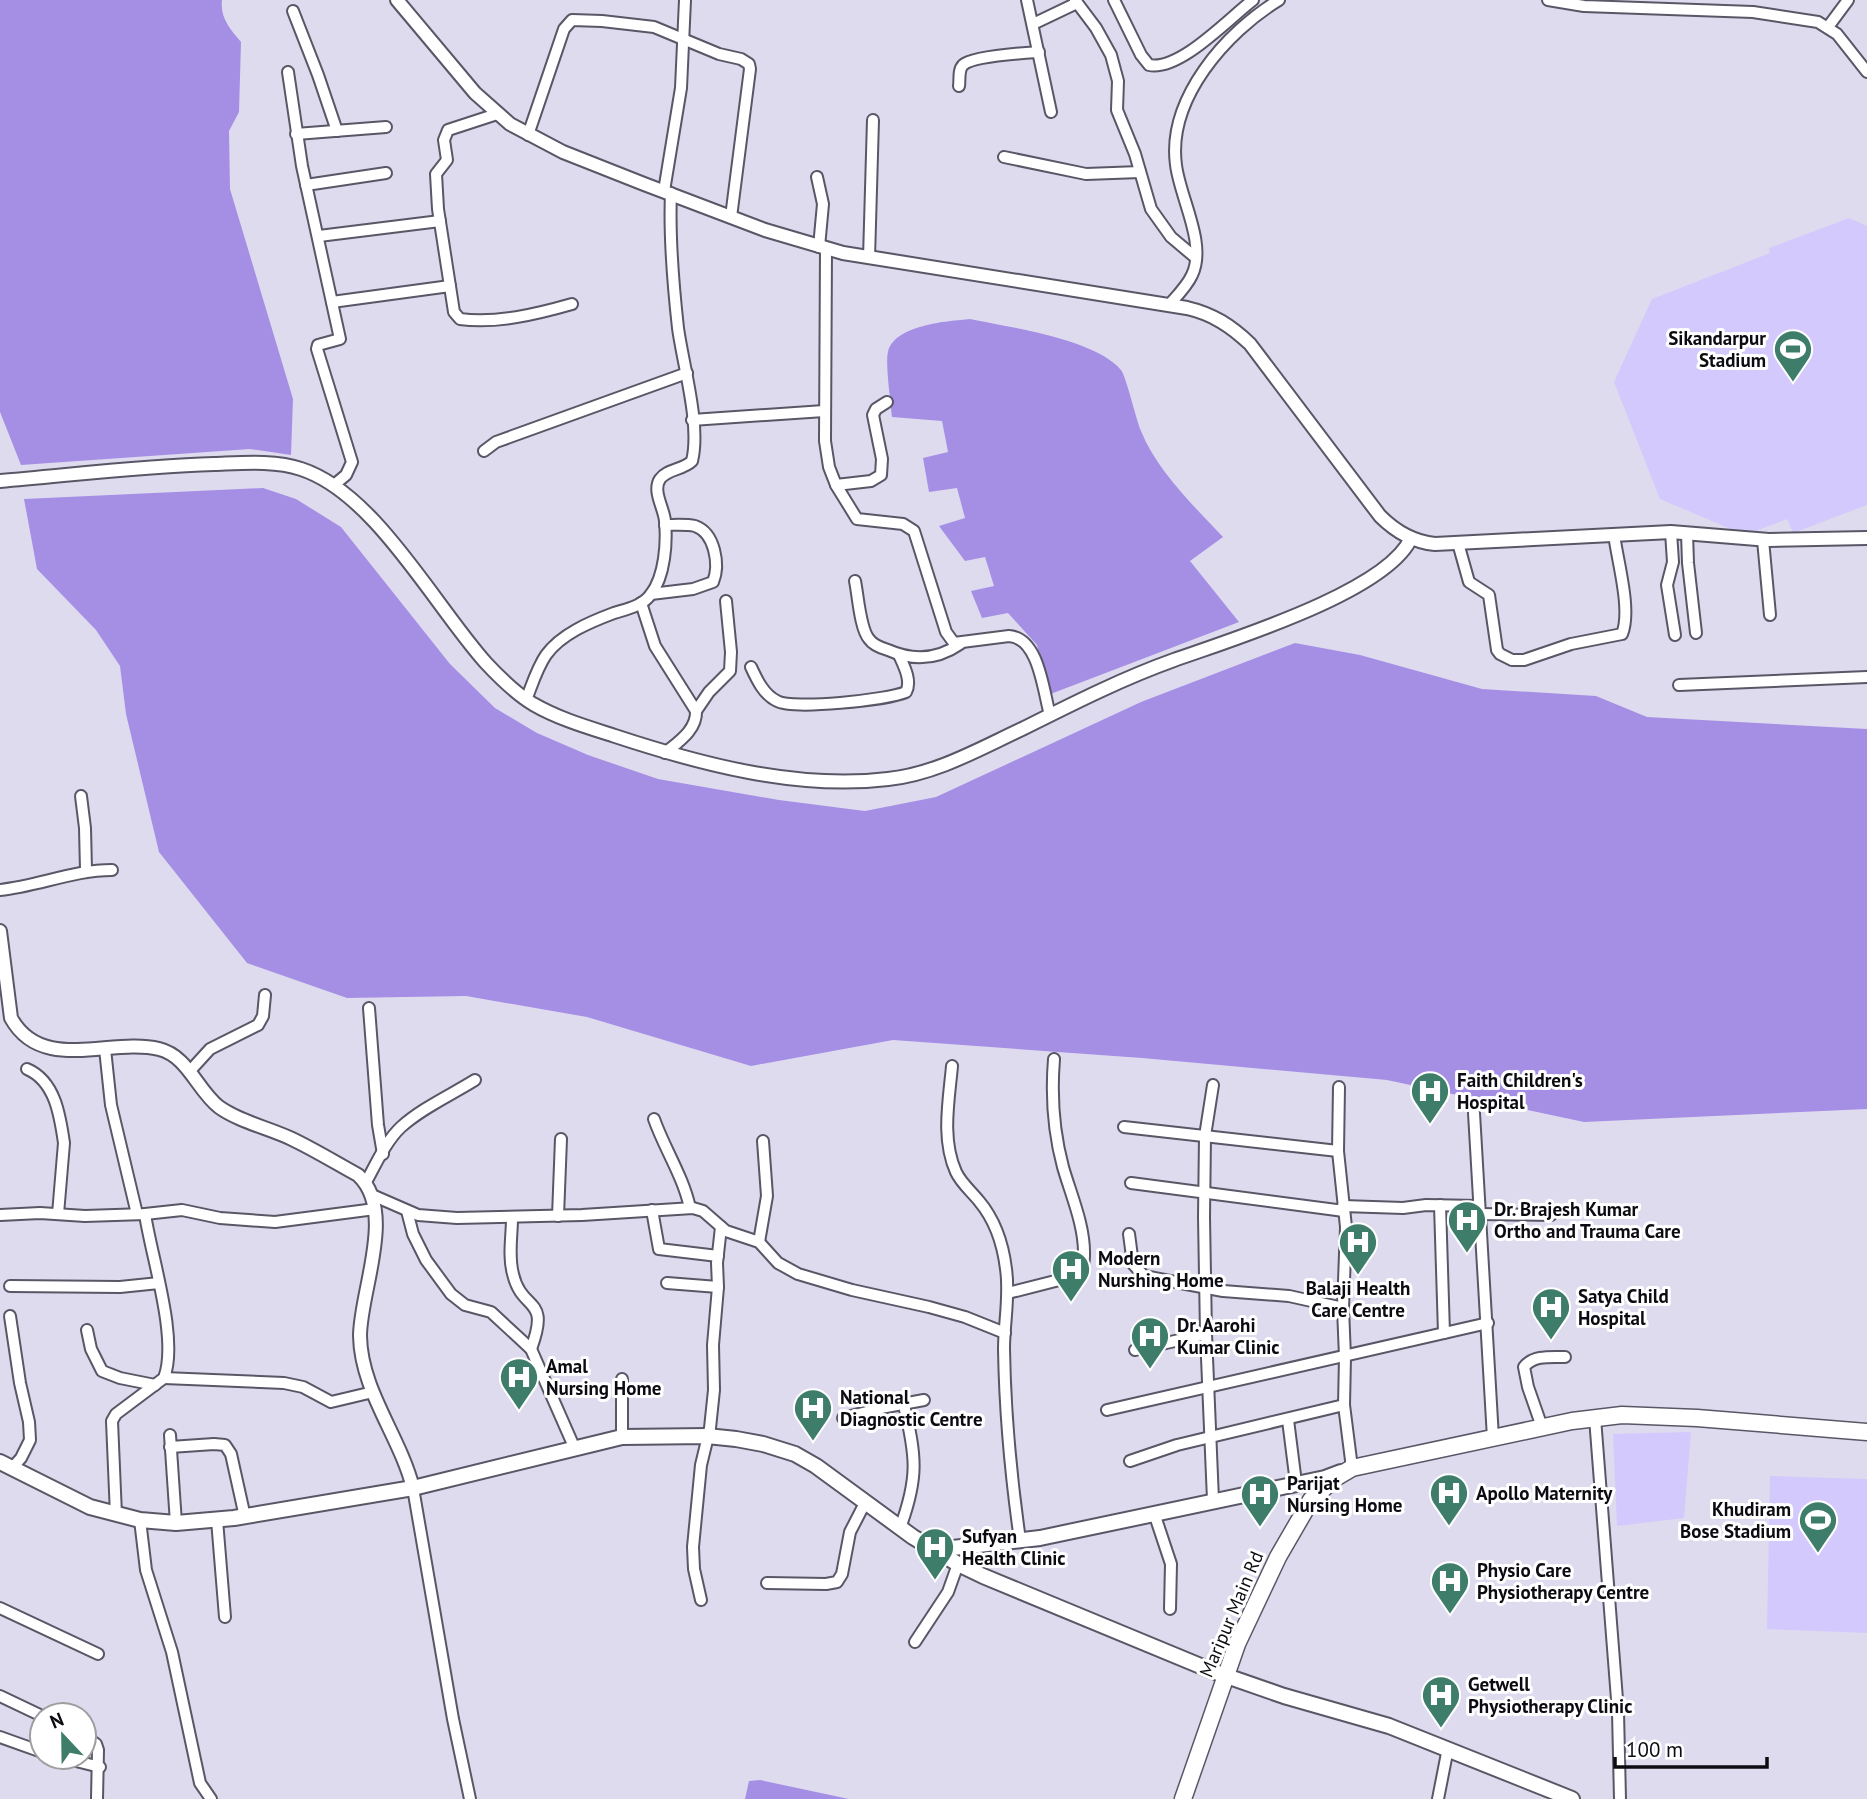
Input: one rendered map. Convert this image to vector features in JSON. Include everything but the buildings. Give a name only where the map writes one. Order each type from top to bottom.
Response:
[{"type":"main road","points":[[935,1550],[1054,1536],[1325,1478],[1352,1468],[1595,1418],[1622,1415],[1697,1418],[1867,1433]]},
{"type":"main road","points":[[6,1465],[70,1498],[116,1515],[176,1523],[245,1517],[413,1488],[622,1437],[707,1436],[763,1444],[795,1454],[816,1466],[900,1528],[958,1564],[1225,1675],[1284,1696],[1389,1726],[1572,1799]]},
{"type":"main road","name":"Maripur Main Rd","points":[[1183,1799],[1246,1622],[1301,1516],[1322,1489],[1352,1468]]},
{"type":"street","points":[[397,0],[465,82],[497,114],[528,135],[563,152],[731,217],[822,248],[869,258],[1187,307],[1213,316],[1240,334],[1380,516],[1389,525],[1424,543],[1671,533],[1762,540],[1867,538]]},
{"type":"street","points":[[526,700],[541,664],[551,649],[589,624],[641,603],[651,594],[661,568],[665,525],[658,494],[659,481],[667,473],[692,461],[692,420],[687,373],[678,329],[667,192],[678,112],[685,0]]},
{"type":"street","points":[[1027,0],[1051,113]]},
{"type":"street","points":[[1114,0],[1141,55],[1149,65],[1156,66],[1182,57],[1253,0]]},
{"type":"street","points":[[1169,305],[1192,276],[1196,258],[1194,233],[1175,155],[1183,113],[1197,82],[1220,51],[1245,25],[1279,0]]},
{"type":"street","points":[[1548,0],[1584,6],[1753,12],[1793,17],[1828,27],[1846,44],[1867,72]]},
{"type":"street","points":[[1828,27],[1848,0]]},
{"type":"street","points":[[1033,24],[1076,2],[1096,28],[1111,55],[1118,80],[1117,110],[1151,209],[1171,237],[1196,258]]},
{"type":"street","points":[[293,11],[325,92],[337,131]]},
{"type":"street","points":[[528,135],[568,22],[576,20],[628,23],[654,27],[719,54],[741,59],[749,64],[731,217]]},
{"type":"street","points":[[960,86],[960,69],[964,64],[980,59],[1039,52]]},
{"type":"street","points":[[288,72],[296,134],[340,339],[318,345],[317,349],[352,462],[346,475],[334,485]]},
{"type":"street","points":[[497,114],[452,128],[446,135],[447,160],[436,174],[440,221],[454,312],[460,319],[467,320],[519,316],[572,304]]},
{"type":"street","points":[[869,258],[873,120]]},
{"type":"street","points":[[296,134],[386,127]]},
{"type":"street","points":[[1004,157],[1086,174],[1140,172]]},
{"type":"street","points":[[306,185],[386,173]]},
{"type":"street","points":[[817,177],[822,204],[826,453],[836,485],[857,519],[903,524],[914,531],[949,638],[954,643],[1009,636],[1016,636],[1027,643],[1033,654],[1050,715]]},
{"type":"street","points":[[319,236],[440,221]]},
{"type":"street","points":[[332,302],[450,286]]},
{"type":"street","points":[[484,451],[496,442],[687,373]]},
{"type":"street","points":[[836,485],[871,481],[881,475],[882,459],[873,415],[876,409],[887,402]]},
{"type":"street","points":[[692,420],[824,411]]},
{"type":"street","points":[[0,481],[150,466],[235,463],[298,468],[334,485],[371,518],[486,664],[526,700],[566,720],[665,753],[724,768],[787,777],[864,781],[890,779],[950,762],[1141,672],[1318,605],[1396,559],[1411,538]]},
{"type":"street","points":[[651,594],[702,587],[713,582],[715,578],[714,550],[707,535],[694,526],[665,525]]},
{"type":"street","points":[[1671,533],[1672,562],[1667,585],[1675,635]]},
{"type":"street","points":[[1687,533],[1696,633]]},
{"type":"street","points":[[1458,543],[1469,582],[1489,595],[1497,650],[1506,657],[1524,660],[1571,644],[1622,634],[1624,607],[1614,534]]},
{"type":"street","points":[[1762,540],[1770,615]]},
{"type":"street","points":[[855,581],[868,639],[899,655],[911,658],[950,651],[960,644]]},
{"type":"street","points":[[696,711],[709,692],[730,671],[726,601]]},
{"type":"street","points":[[641,603],[655,646],[696,711],[690,730],[665,753]]},
{"type":"street","points":[[751,667],[762,687],[780,703],[834,703],[906,692],[909,686],[899,655]]},
{"type":"street","points":[[1679,685],[1867,677]]},
{"type":"street","points":[[81,796],[86,870]]},
{"type":"street","points":[[0,890],[86,870],[112,870]]},
{"type":"street","points":[[0,931],[4,1000],[16,1028],[29,1040],[60,1049],[160,1049],[175,1056],[209,1098],[225,1111],[292,1139],[366,1182],[373,1202],[373,1256],[360,1334],[365,1370],[400,1448],[413,1488],[453,1719],[470,1799]]},
{"type":"street","points":[[189,1072],[210,1049],[258,1025],[263,1016],[265,995]]},
{"type":"street","points":[[369,1008],[378,1125],[383,1154]]},
{"type":"street","points":[[105,1049],[111,1105],[159,1283],[167,1345],[160,1381],[116,1414],[112,1421],[116,1515]]},
{"type":"street","points":[[1008,1293],[1071,1278],[1084,1264],[1080,1223],[1063,1167],[1053,1117],[1054,1059]]},
{"type":"street","points":[[952,1066],[947,1128],[952,1163],[957,1176],[988,1212],[995,1226],[1006,1267],[1006,1397],[1020,1540]]},
{"type":"street","points":[[27,1069],[49,1085],[62,1132],[64,1143],[58,1214]]},
{"type":"street","points":[[366,1182],[394,1135],[408,1121],[475,1080]]},
{"type":"street","points":[[1213,1085],[1205,1136],[1206,1334],[1213,1500]]},
{"type":"street","points":[[1339,1087],[1338,1151],[1346,1227],[1344,1405],[1352,1468]]},
{"type":"street","points":[[1474,1113],[1493,1438]]},
{"type":"street","points":[[654,1119],[664,1147],[683,1181],[690,1208]]},
{"type":"street","points":[[1124,1127],[1338,1151]]},
{"type":"street","points":[[558,1216],[561,1139]]},
{"type":"street","points":[[760,1242],[767,1196],[763,1141]]},
{"type":"street","points":[[1130,1183],[1343,1208],[1440,1205],[1551,1215]]},
{"type":"street","points":[[0,1215],[141,1214],[182,1210],[220,1218],[275,1222],[373,1202],[407,1212],[457,1218],[512,1218],[690,1208],[703,1211],[721,1227],[734,1234],[760,1242],[778,1263],[798,1274],[965,1317],[1005,1333]]},
{"type":"street","points":[[1440,1205],[1444,1333]]},
{"type":"street","points":[[652,1210],[659,1250],[718,1256]]},
{"type":"street","points":[[407,1212],[413,1234],[426,1260],[451,1294],[465,1306],[491,1312],[531,1349],[575,1449]]},
{"type":"street","points":[[512,1218],[513,1275],[519,1289],[538,1314],[531,1349]]},
{"type":"street","points":[[701,1600],[694,1569],[693,1547],[701,1465],[714,1390],[713,1345],[721,1227]]},
{"type":"street","points":[[1129,1234],[1133,1264],[1144,1276],[1240,1293],[1289,1296],[1343,1308]]},
{"type":"street","points":[[10,1286],[120,1287],[159,1283]]},
{"type":"street","points":[[667,1283],[718,1287]]},
{"type":"street","points":[[6,1465],[21,1458],[30,1440],[9,1316]]},
{"type":"street","points":[[1107,1410],[1410,1343],[1488,1323]]},
{"type":"street","points":[[87,1330],[91,1349],[102,1370],[120,1378],[296,1385],[331,1402],[373,1392]]},
{"type":"street","points":[[1135,1350],[1206,1334]]},
{"type":"street","points":[[1542,1427],[1530,1395],[1524,1367],[1535,1359],[1565,1357]]},
{"type":"street","points":[[622,1380],[622,1437]]},
{"type":"street","points":[[843,1418],[924,1400]]},
{"type":"street","points":[[900,1528],[914,1482],[913,1448],[904,1405]]},
{"type":"street","points":[[1130,1461],[1177,1445],[1344,1405]]},
{"type":"street","points":[[1595,1418],[1618,1712],[1620,1799]]},
{"type":"street","points":[[1288,1420],[1296,1483]]},
{"type":"street","points":[[170,1434],[176,1523]]},
{"type":"street","points":[[170,1447],[225,1445],[230,1454],[245,1517]]},
{"type":"street","points":[[767,1583],[837,1582],[842,1574],[850,1532],[864,1503]]},
{"type":"street","points":[[1154,1513],[1171,1564],[1170,1609]]},
{"type":"street","points":[[140,1520],[146,1570],[172,1652],[200,1783],[211,1799]]},
{"type":"street","points":[[217,1520],[225,1617]]},
{"type":"street","points":[[915,1642],[948,1592],[958,1564]]},
{"type":"street","points":[[0,1608],[98,1654]]},
{"type":"street","points":[[0,1696],[28,1709]]},
{"type":"street","points":[[0,1737],[28,1747]]},
{"type":"street","points":[[1438,1799],[1448,1748]]},
{"type":"street","points":[[97,1799],[100,1768],[98,1756]]},
{"type":"shaded area","points":[[0,0],[222,0],[224,18],[241,42],[239,112],[229,131],[230,189],[293,399],[291,455],[250,449],[21,465],[0,412]]},
{"type":"shaded area","points":[[1849,218],[1867,226],[1867,505],[1793,533],[1787,519],[1745,535],[1660,499],[1614,382],[1652,299],[1770,253],[1769,248]]},
{"type":"shaded area","points":[[970,319],[1072,342],[1109,359],[1121,370],[1141,431],[1156,460],[1223,537],[1190,561],[1239,622],[1048,695],[1037,645],[1008,613],[982,618],[971,591],[994,586],[985,557],[965,561],[939,526],[965,518],[957,488],[929,492],[923,458],[948,452],[942,421],[892,417],[887,365],[892,343],[900,336],[923,326]]},
{"type":"shaded area","points":[[263,488],[296,499],[341,527],[450,664],[495,708],[537,733],[588,755],[658,779],[779,800],[865,811],[936,797],[1141,702],[1295,643],[1360,655],[1482,689],[1596,696],[1647,717],[1867,729],[1867,1109],[1584,1122],[1387,1080],[1142,1058],[893,1040],[751,1066],[587,1017],[466,996],[347,998],[247,963],[159,852],[126,714],[120,666],[96,630],[37,569],[24,499]]},
{"type":"shaded area","points":[[1691,1432],[1684,1518],[1617,1526],[1613,1434]]},
{"type":"shaded area","name":"Khudiram Bose Stadium","points":[[1770,1476],[1867,1479],[1867,1633],[1767,1629]]},
{"type":"shaded area","points":[[760,1780],[849,1799],[745,1799],[749,1781]]},
{"type":"place","name":"Sikandarpur Stadium","points":[[1793,383]]},
{"type":"place","name":"Faith Children's Hospital","points":[[1430,1125]]},
{"type":"place","name":"Dr. Brajesh Kumar Ortho and Trauma Care","points":[[1467,1254]]},
{"type":"place","name":"Balaji Health Care Centre","points":[[1358,1276]]},
{"type":"place","name":"Modern Nurshing Home","points":[[1071,1303]]},
{"type":"place","name":"Satya Child Hospital","points":[[1551,1341]]},
{"type":"place","name":"Dr. Aarohi Kumar Clinic","points":[[1150,1370]]},
{"type":"place","name":"Amal Nursing Home","points":[[519,1411]]},
{"type":"place","name":"National Diagnostic Centre","points":[[813,1442]]},
{"type":"place","name":"Apollo Maternity","points":[[1449,1527]]},
{"type":"place","name":"Parijat Nursing Home","points":[[1260,1528]]},
{"type":"place","name":"Khudiram Bose Stadium","points":[[1818,1554]]},
{"type":"place","name":"Sufyan Health Clinic","points":[[935,1581]]},
{"type":"place","name":"Physio Care Physiotherapy Centre","points":[[1450,1615]]},
{"type":"place","name":"Getwell Physiotherapy Clinic","points":[[1441,1729]]}]
